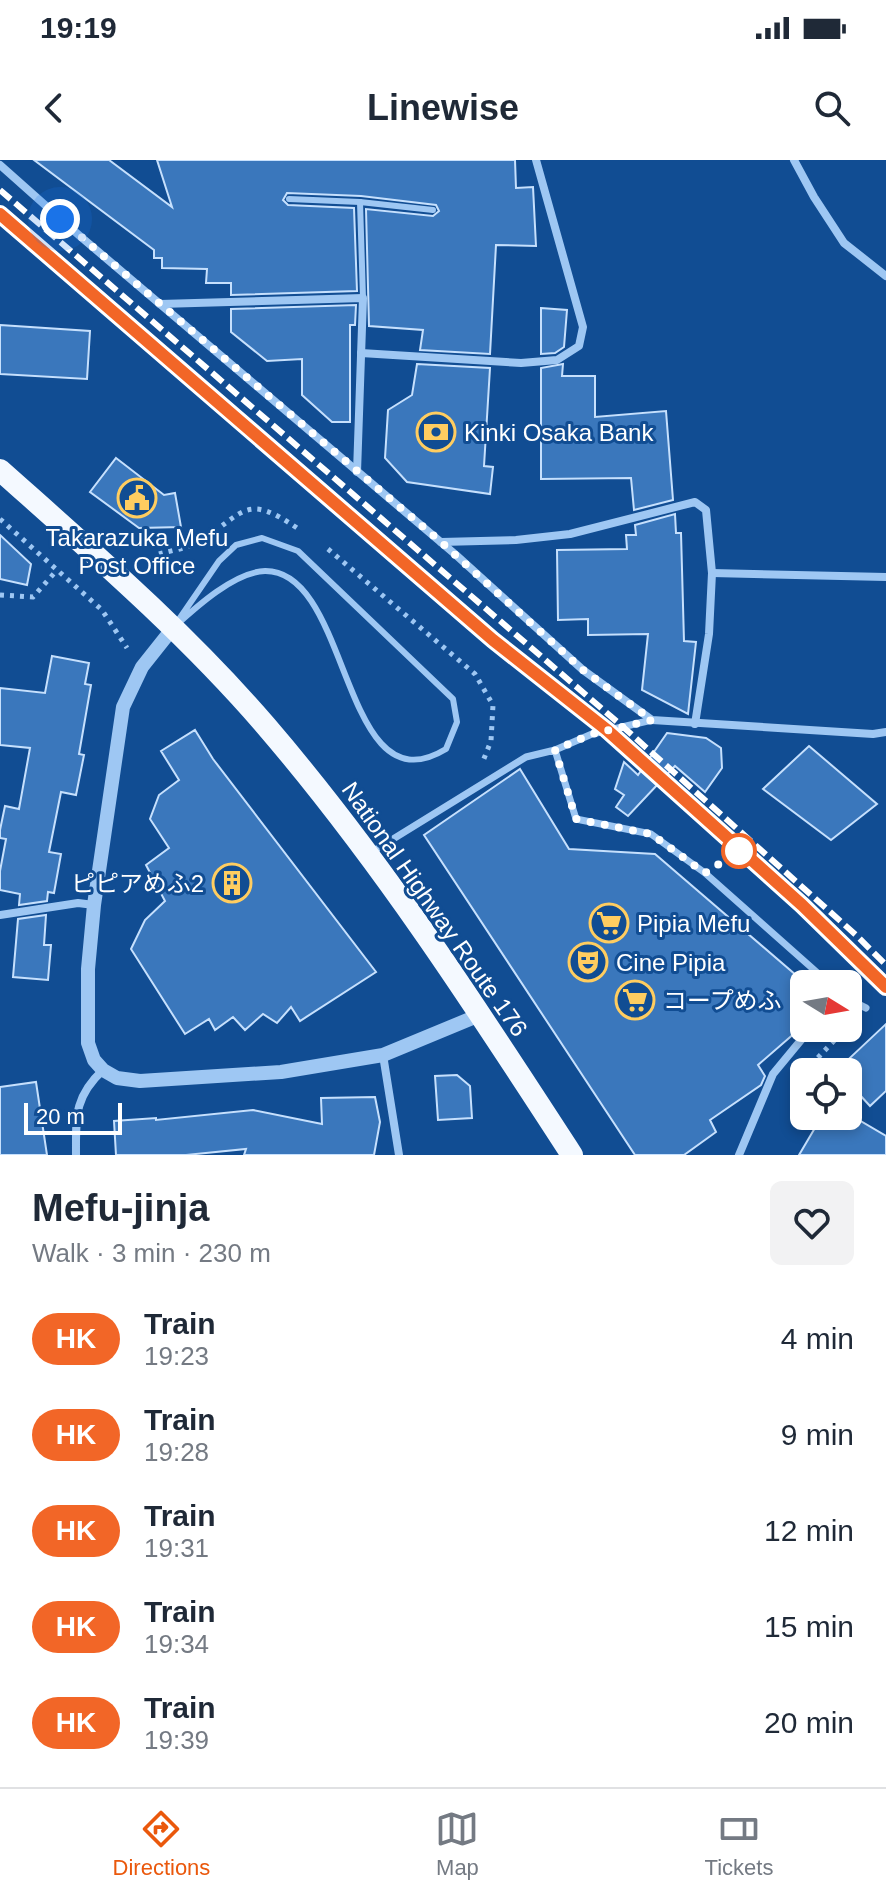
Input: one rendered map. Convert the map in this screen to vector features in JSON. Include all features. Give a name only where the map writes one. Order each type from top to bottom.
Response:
[{"type":"highway","name":"National Highway Route 176","points":[[0,470],[173,628],[265,725],[370,853],[482,1014],[572,1155]]},
{"type":"street","points":[[361,353],[521,363],[557,360],[579,346],[583,327],[536,160]]},
{"type":"street","points":[[794,160],[844,243],[886,276]]},
{"type":"street","points":[[0,165],[441,542],[583,670],[652,720]]},
{"type":"street","points":[[160,304],[363,298],[357,472]]},
{"type":"street","points":[[441,542],[516,540],[570,534],[695,502],[706,510],[712,573],[709,634],[695,724]]},
{"type":"street","points":[[712,573],[886,577]]},
{"type":"street","points":[[173,628],[142,667],[123,707],[94,905],[88,969],[88,1043],[94,1060],[117,1078],[140,1081],[281,1072],[383,1055],[482,1014]]},
{"type":"street","points":[[370,853],[526,757],[555,750],[592,734],[652,720],[886,732]]},
{"type":"street","points":[[555,750],[576,819],[651,834],[705,873],[814,970]]},
{"type":"street","points":[[0,915],[78,903],[94,905]]},
{"type":"street","points":[[862,1006],[866,1008]]},
{"type":"street","points":[[739,1155],[773,1074],[799,1042]]},
{"type":"street","points":[[383,1055],[399,1155]]},
{"type":"street","points":[[76,1155],[76,1115],[86,1086],[103,1070]]},
{"type":"lane","points":[[289,199],[360,202],[433,210]]},
{"type":"lane","points":[[360,202],[363,298]]},
{"type":"lane","points":[[262,538],[298,551],[453,699],[457,722],[453,738],[446,749],[422,759],[398,755],[373,736],[323,621],[306,594],[289,578],[275,572],[254,573],[216,590],[173,628],[204,580],[236,545],[262,538]]},
{"type":"path","points":[[0,519],[102,610],[127,648]]},
{"type":"path","points":[[0,595],[33,597],[57,570]]},
{"type":"path","points":[[817,1058],[832,1042]]},
{"type":"building","points":[[34,160],[109,160],[172,207],[157,160],[515,160],[516,188],[533,187],[536,246],[496,245],[490,354],[420,350],[423,330],[369,326],[366,209],[433,216],[439,211],[436,205],[361,196],[287,193],[283,200],[288,205],[354,208],[357,291],[231,295],[231,283],[206,283],[207,269],[162,268],[162,258],[154,258],[154,250]]},
{"type":"building","points":[[356,305],[355,325],[350,325],[350,422],[332,422],[302,395],[302,359],[267,361],[231,332],[231,309]]},
{"type":"building","points":[[541,308],[567,310],[564,347],[555,353],[541,354]]},
{"type":"building","points":[[0,325],[90,331],[87,379],[0,374]]},
{"type":"building","name":"Kinki Osaka Bank","points":[[417,364],[490,368],[484,466],[493,467],[490,494],[407,482],[385,458],[388,410],[412,395]]},
{"type":"building","points":[[563,364],[562,376],[595,376],[595,417],[666,411],[673,500],[634,510],[631,478],[541,479],[541,368]]},
{"type":"building","points":[[116,458],[164,495],[175,493],[181,527],[139,528],[90,492]]},
{"type":"building","points":[[675,514],[676,533],[681,533],[684,641],[696,642],[688,714],[642,690],[648,634],[588,635],[588,619],[558,620],[557,550],[627,549],[626,535],[636,535],[635,525]]},
{"type":"building","points":[[0,535],[31,564],[27,585],[0,579]]},
{"type":"building","points":[[52,656],[89,663],[85,684],[91,685],[79,754],[84,755],[76,795],[61,792],[49,852],[61,854],[54,893],[48,892],[47,901],[19,905],[20,894],[0,890],[6,839],[0,838],[0,830],[5,806],[19,809],[30,748],[0,745],[0,688],[45,693]]},
{"type":"building","name":"ピピアめふ2","points":[[195,730],[213,759],[376,972],[300,1021],[291,1007],[277,1023],[263,1014],[245,1030],[233,1017],[215,1030],[209,1019],[185,1034],[131,949],[145,920],[165,901],[146,865],[169,848],[150,819],[159,795],[179,780],[161,751]]},
{"type":"building","points":[[667,733],[706,738],[721,748],[722,768],[705,792],[675,766],[628,816],[616,807],[624,795],[615,789],[624,762],[638,775]]},
{"type":"building","points":[[809,746],[877,804],[831,840],[763,789]]},
{"type":"building","name":"Pipia Mefu","points":[[520,769],[569,849],[655,854],[790,970],[790,1037],[758,1065],[765,1076],[761,1085],[710,1120],[716,1132],[684,1155],[635,1155],[424,835]]},
{"type":"building","points":[[46,915],[44,945],[51,945],[48,980],[13,977],[18,919]]},
{"type":"building","points":[[886,1024],[886,1091],[870,1106],[862,1097],[862,1058],[850,1058]]},
{"type":"building","points":[[457,1075],[470,1086],[472,1118],[438,1120],[435,1076]]},
{"type":"building","points":[[36,1082],[47,1155],[0,1155],[0,1087]]},
{"type":"building","points":[[375,1097],[380,1122],[374,1155],[244,1155],[246,1149],[186,1155],[116,1155],[114,1121],[253,1110],[322,1124],[321,1098]]},
{"type":"building","points":[[862,1122],[886,1136],[886,1155],[799,1155],[814,1130],[862,1130]]},
{"type":"railway","points":[[0,190],[622,726],[886,965]]},
{"type":"railway","points":[[0,214],[515,659],[607,730],[802,905],[886,987]]},
{"type":"train","name":"HK","points":[[0,214],[515,659],[607,730],[802,905],[886,987]]},
{"type":"place","name":"Kinki Osaka Bank","points":[[436,432]]},
{"type":"place","name":"Takarazuka Mefu Post Office","points":[[137,498]]},
{"type":"place","name":"ピピアめふ2","points":[[232,883]]},
{"type":"place","name":"Pipia Mefu","points":[[609,923]]},
{"type":"place","name":"Cine Pipia","points":[[588,962]]},
{"type":"place","name":"コープめふ","points":[[635,1000]]},
{"type":"route","points":[[60,219],[441,542],[583,670],[652,720],[592,734],[555,750],[576,819],[651,834],[705,873],[739,851]]}]
